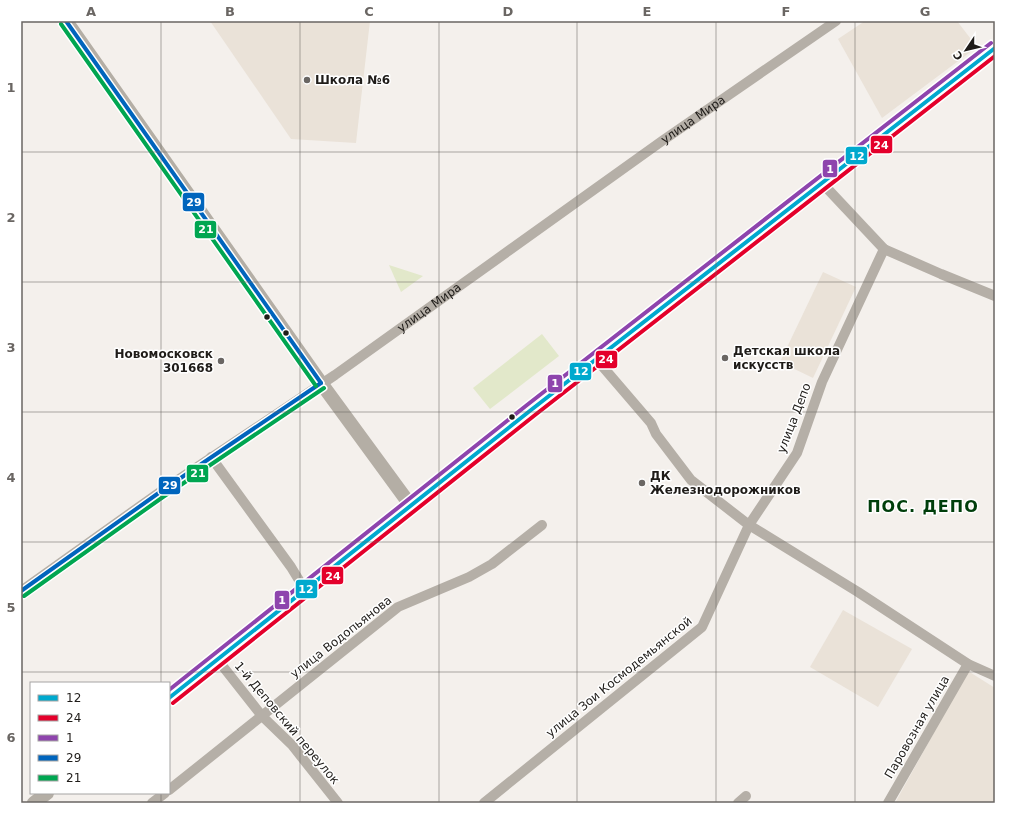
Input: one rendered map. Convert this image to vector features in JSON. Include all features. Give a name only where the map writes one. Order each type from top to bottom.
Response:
[{"type":"main road","points":[[66,21],[321,383],[411,506]]},
{"type":"main road","points":[[170,697],[531,410],[823,184],[995,48]]},
{"type":"main road","points":[[34,803],[46,794]]},
{"type":"street","name":"улица Мира","points":[[21,591],[160,492],[335,375],[662,141],[836,21]]},
{"type":"street","points":[[823,184],[884,249],[995,296]]},
{"type":"street","name":"улица Депо","points":[[749,525],[797,453],[822,382],[884,249]]},
{"type":"street","points":[[597,360],[651,423],[656,434],[691,480],[749,525],[858,592],[968,664],[995,676]]},
{"type":"street","points":[[211,457],[291,567],[305,590]]},
{"type":"street","name":"улица Водопьянова","points":[[170,789],[398,607],[469,576],[492,564],[542,525]]},
{"type":"street","name":"улица Зои Космодемьянской","points":[[484,803],[702,627],[749,525]]},
{"type":"street","name":"1-й Деповский переулок","points":[[218,659],[262,716],[292,745],[338,803]]},
{"type":"street","name":"Паровозная улица","points":[[888,803],[968,664]]},
{"type":"street","points":[[152,803],[164,794]]},
{"type":"street","points":[[738,803],[746,796]]},
{"type":"shaded area","name":"Школа №6","points":[[210,21],[370,21],[356,143],[291,139]]},
{"type":"shaded area","points":[[865,21],[957,21],[977,47],[882,118],[838,39]]},
{"type":"shaded area","points":[[823,272],[856,287],[813,378],[780,362]]},
{"type":"shaded area","points":[[843,610],[912,649],[878,707],[810,667]]},
{"type":"shaded area","points":[[968,671],[995,688],[995,803],[895,803]]},
{"type":"green space","points":[[389,265],[423,276],[401,292]]},
{"type":"green space","points":[[542,334],[559,356],[490,409],[473,388]]},
{"type":"transit line","name":"29","points":[[66,21],[321,383]]},
{"type":"transit line","name":"21","points":[[61,24],[316,386]]},
{"type":"transit line","name":"1","points":[[170,689],[527,405],[991,43]]},
{"type":"transit line","name":"12","points":[[170,697],[531,410],[995,48]]},
{"type":"transit line","name":"24","points":[[173,703],[535,415],[995,56]]},
{"type":"transit line","name":"29","points":[[21,591],[160,492],[321,383]]},
{"type":"transit line","name":"21","points":[[24,596],[163,497],[324,388]]},
{"type":"place","name":"Школа №6","points":[[307,80]]},
{"type":"place","name":"Детская школа искусств","points":[[725,358]]},
{"type":"place","name":"Новомосковск 301668","points":[[221,361]]},
{"type":"place","name":"ДК Железнодорожников","points":[[642,483]]},
{"type":"district","name":"ПОС. ДЕПО","points":[[923,506]]}]
